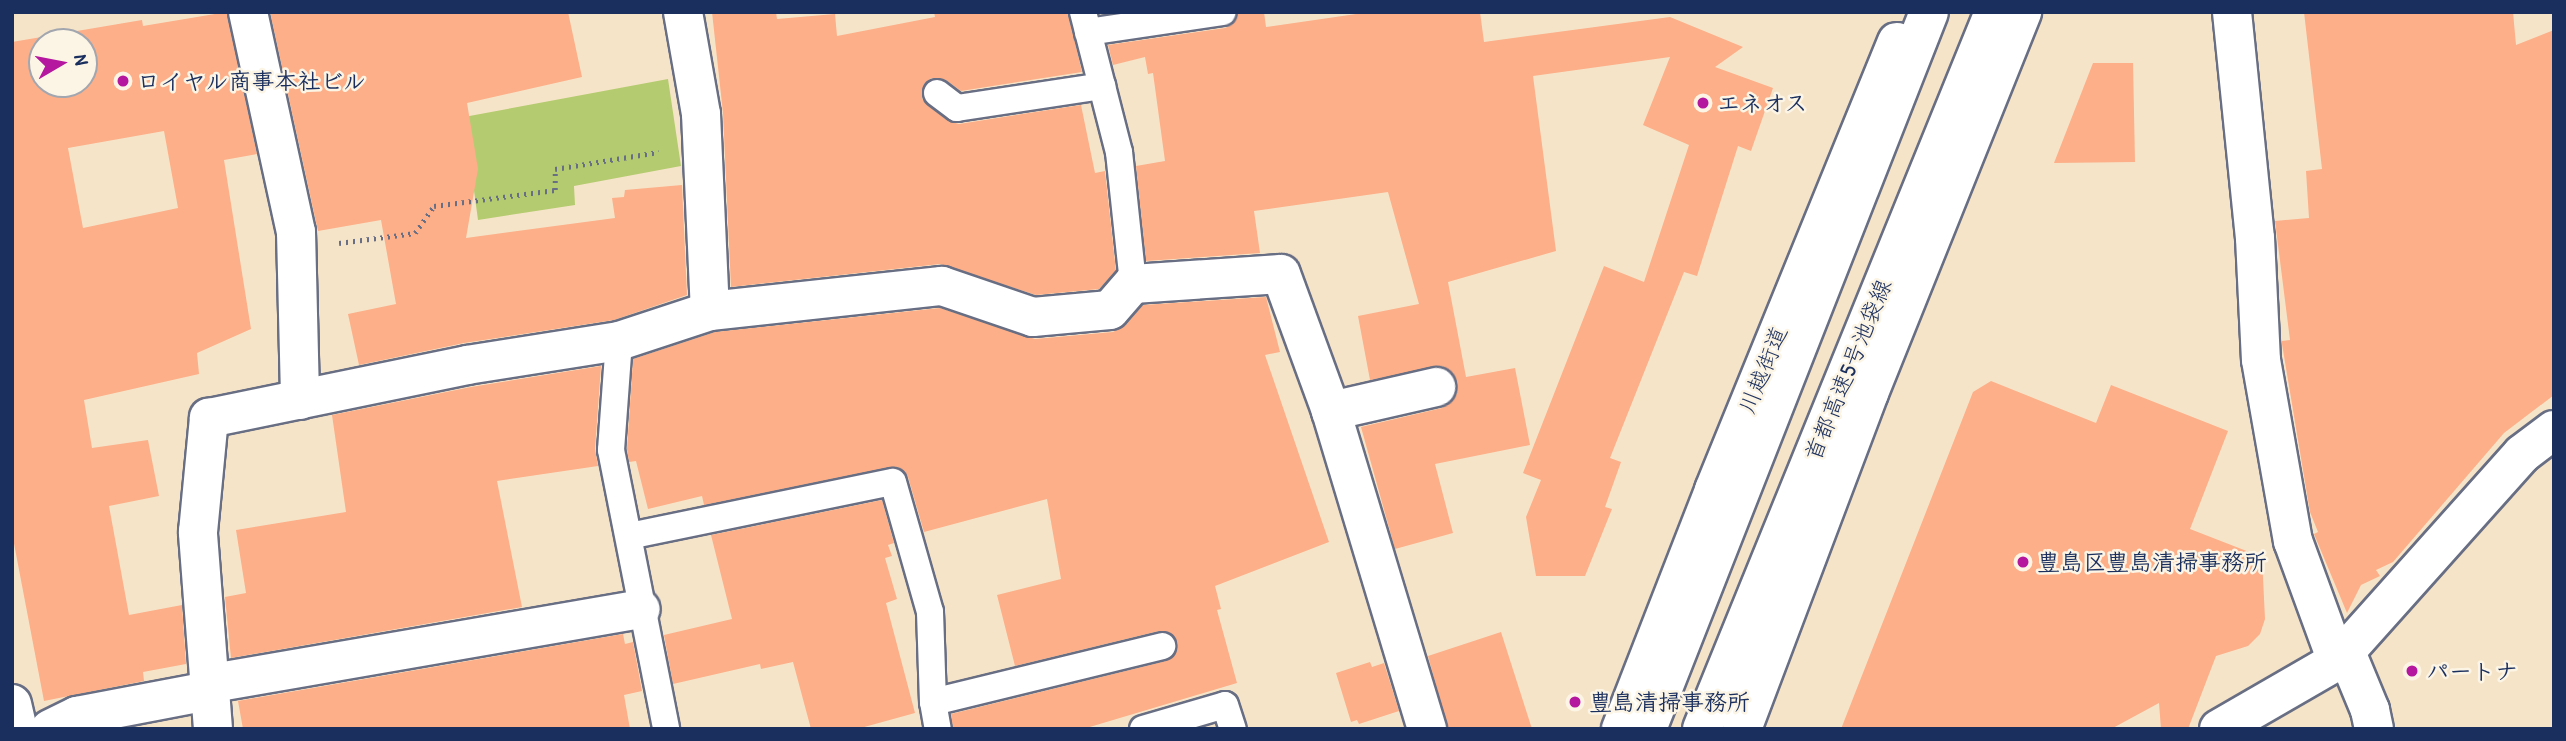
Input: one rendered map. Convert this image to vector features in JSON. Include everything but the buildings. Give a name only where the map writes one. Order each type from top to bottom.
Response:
[{"type":"main road","points":[[248,12],[296,232],[300,400]]},
{"type":"main road","points":[[683,12],[701,114],[710,311]]},
{"type":"main road","name":"川越街道","points":[[1621,729],[1714,490],[1909,12]]},
{"type":"main road","points":[[1647,729],[1929,12]]},
{"type":"main road","name":"首都高速5号池袋線","points":[[1702,729],[1994,12]]},
{"type":"main road","points":[[1742,729],[1868,393],[2022,12]]},
{"type":"main road","points":[[2232,12],[2255,238],[2261,360],[2293,541],[2342,657],[2370,709],[2374,729]]},
{"type":"main road","points":[[213,729],[198,532],[209,418],[467,365],[619,341],[710,311],[942,286],[1033,317],[1110,310],[1133,284],[1282,274],[1331,411],[1427,729]]},
{"type":"main road","points":[[1331,411],[1436,387]]},
{"type":"main road","points":[[2219,729],[2342,657],[2522,454],[2554,430]]},
{"type":"main road","points":[[50,729],[77,716],[208,687],[641,609]]},
{"type":"main road","points":[[12,704],[18,729]]},
{"type":"lane","points":[[1133,284],[1119,152],[1086,22],[1223,12]]},
{"type":"lane","points":[[937,93],[957,108],[1102,86]]},
{"type":"lane","points":[[619,341],[611,450],[666,729]]},
{"type":"lane","points":[[629,536],[893,482],[930,612],[933,702],[938,729]]},
{"type":"lane","points":[[933,702],[1162,646]]},
{"type":"lane","points":[[1143,729],[1225,705],[1233,729]]},
{"type":"path","points":[[296,249],[415,233],[434,206],[555,190],[555,169],[703,146]]},
{"type":"green space","points":[[668,79],[681,166],[574,186],[575,205],[478,220],[464,117]]},
{"type":"place","name":"ロイヤル商事本社ビル","points":[[123,81]]},
{"type":"place","name":"エネオス","points":[[1703,103]]},
{"type":"place","name":"豊島区豊島清掃事務所","points":[[2023,562]]},
{"type":"place","name":"パートナ","points":[[2412,671]]},
{"type":"place","name":"豊島清掃事務所","points":[[1575,702]]}]
